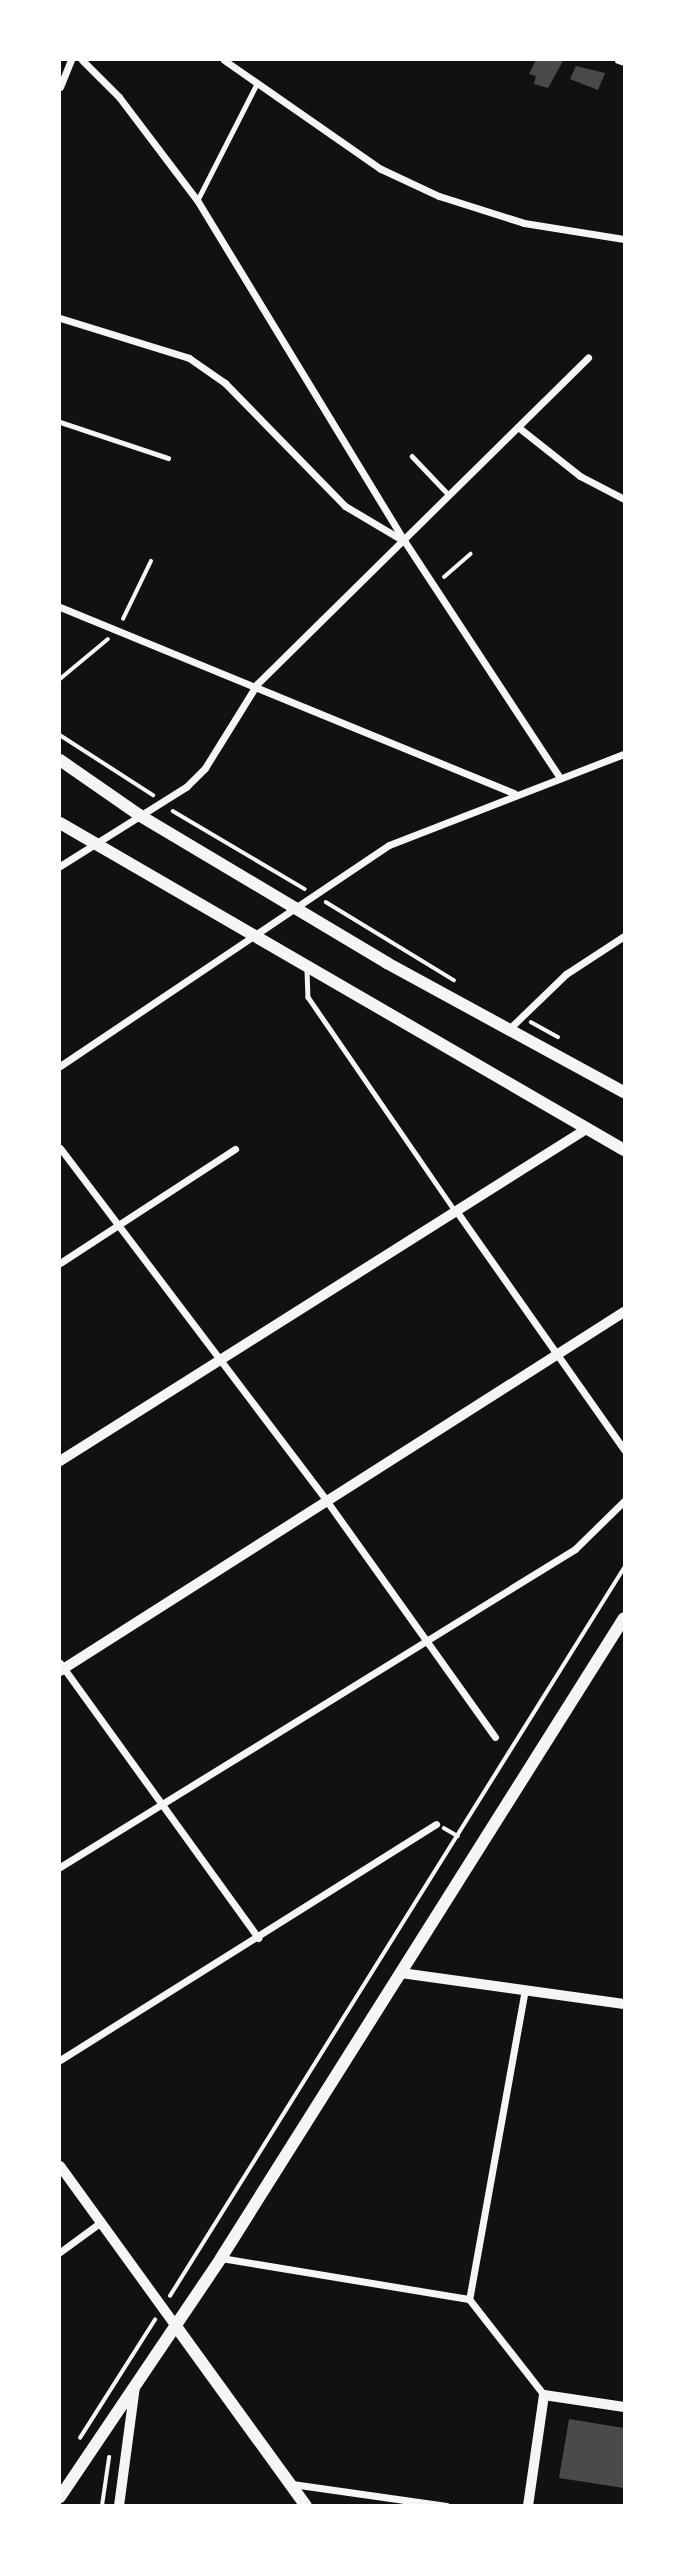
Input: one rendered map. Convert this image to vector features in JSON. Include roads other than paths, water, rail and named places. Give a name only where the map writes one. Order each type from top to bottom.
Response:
[{"type":"main road","points":[[60,760],[139,815],[294,907],[625,1092]]},
{"type":"main road","points":[[60,823],[256,937],[307,970],[625,1150]]},
{"type":"main road","points":[[60,2497],[221,2258],[625,1618]]},
{"type":"main road","points":[[175,2325],[306,2505]]},
{"type":"street","points":[[60,87],[71,60]]},
{"type":"street","points":[[82,60],[119,97],[197,200],[405,542],[560,778]]},
{"type":"street","points":[[224,60],[255,87],[381,169],[439,196],[524,223],[625,239]]},
{"type":"street","points":[[618,60],[625,62]]},
{"type":"street","points":[[60,318],[189,358],[225,383],[345,506],[405,542]]},
{"type":"street","points":[[60,866],[94,842],[164,802],[205,768],[257,684],[405,542],[447,494],[588,358]]},
{"type":"street","points":[[518,427],[580,476],[625,499]]},
{"type":"street","points":[[60,607],[257,684],[514,793]]},
{"type":"street","points":[[60,1066],[256,937],[294,907],[389,845],[514,793],[624,755]]},
{"type":"street","points":[[509,1029],[519,1015],[566,974],[625,936]]},
{"type":"street","points":[[60,1461],[588,1128]]},
{"type":"street","points":[[60,1148],[326,1500],[495,1737]]},
{"type":"street","points":[[60,1263],[235,1149]]},
{"type":"street","points":[[457,1212],[554,1354],[625,1450]]},
{"type":"street","points":[[258,1938],[166,1806],[61,1667],[554,1354],[625,1312]]},
{"type":"street","points":[[60,1867],[166,1806],[425,1640],[575,1549],[625,1501]]},
{"type":"street","points":[[60,2060],[436,1824]]},
{"type":"street","points":[[401,1973],[625,2004]]},
{"type":"street","points":[[470,2299],[525,1989]]},
{"type":"street","points":[[60,2165],[161,2311],[175,2325]]},
{"type":"street","points":[[60,2252],[101,2222]]},
{"type":"street","points":[[221,2258],[470,2299],[544,2395],[625,2407]]},
{"type":"street","points":[[119,2505],[135,2383]]},
{"type":"street","points":[[528,2505],[544,2395]]},
{"type":"street","points":[[288,2483],[446,2505]]},
{"type":"lane","points":[[197,200],[255,87]]},
{"type":"lane","points":[[60,422],[168,457]]},
{"type":"lane","points":[[412,456],[447,494]]},
{"type":"lane","points":[[307,970],[308,996],[457,1212]]}]
